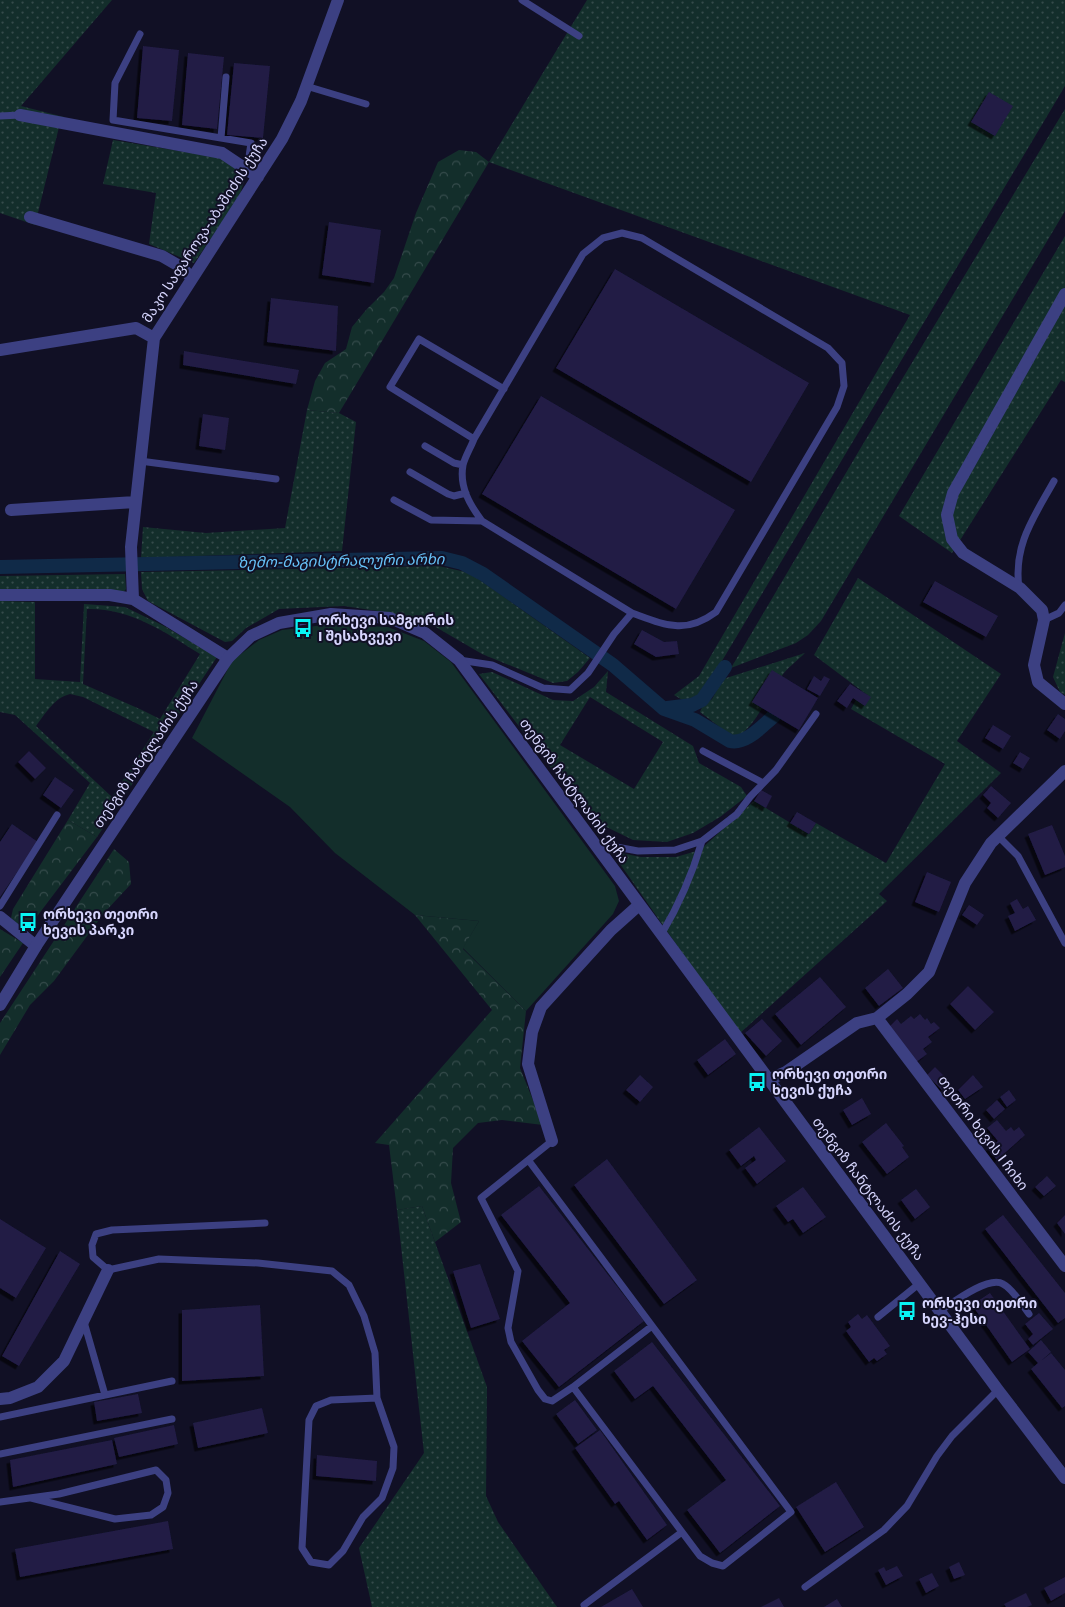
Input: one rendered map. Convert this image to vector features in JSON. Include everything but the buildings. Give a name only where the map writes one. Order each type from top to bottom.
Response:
[{"type":"street","name":"მაკო საფაროვა-აბაშიძის ქუჩა","points":[[133,599],[131,547],[154,338],[192,278],[252,173],[282,139],[301,101],[338,0]]},
{"type":"street","points":[[20,115],[222,153],[252,173]]},
{"type":"street","points":[[30,217],[162,256],[181,267],[192,278]]},
{"type":"street","points":[[1065,294],[952,492],[947,514],[952,539],[963,553],[1020,588],[1042,610],[1044,620],[1034,665],[1038,682],[1065,704]]},
{"type":"street","points":[[0,350],[136,328],[154,338]]},
{"type":"street","points":[[11,510],[135,502]]},
{"type":"street","points":[[0,594],[110,595],[133,599],[228,658]]},
{"type":"street","name":"თენგიზ ჩანტლაძის ქუჩა","points":[[0,1005],[36,946],[228,658],[251,636],[279,623],[331,614],[390,618],[425,633],[458,660],[1065,1478]]},
{"type":"street","points":[[768,1080],[786,1072],[857,1024],[877,1018],[907,994],[929,972],[965,883],[991,843],[1063,777]]},
{"type":"street","points":[[552,1141],[528,1064],[532,1032],[541,1006],[611,930],[639,905]]},
{"type":"street","points":[[0,917],[36,946]]},
{"type":"street","name":"თეთრი ხევის I ჩიხი","points":[[877,1018],[1065,1266]]},
{"type":"street","points":[[0,1399],[10,1398],[38,1387],[64,1361],[108,1270]]},
{"type":"lane","points":[[522,0],[579,36]]},
{"type":"lane","points":[[140,34],[115,83],[112,120],[251,144],[252,173]]},
{"type":"lane","points":[[221,138],[226,77]]},
{"type":"lane","points":[[306,86],[366,104]]},
{"type":"lane","points":[[0,116],[20,115]]},
{"type":"lane","points":[[622,233],[642,238],[820,343],[828,348],[842,363],[844,386],[837,407],[716,612],[705,621],[683,626],[667,626],[632,613],[482,521],[470,504],[463,483],[463,465],[474,439],[583,254],[603,238],[622,233]]},
{"type":"lane","points":[[474,439],[390,387],[419,339],[504,389]]},
{"type":"lane","points":[[425,446],[454,463],[463,465]]},
{"type":"lane","points":[[140,461],[276,479]]},
{"type":"lane","points":[[410,472],[448,494],[454,496],[466,493]]},
{"type":"lane","points":[[1020,588],[1017,570],[1023,538],[1054,481]]},
{"type":"lane","points":[[394,500],[431,520],[482,521]]},
{"type":"lane","points":[[1044,620],[1059,612],[1065,605]]},
{"type":"lane","points":[[458,660],[492,665],[543,688],[570,690],[588,673],[613,636],[632,613]]},
{"type":"lane","points":[[595,843],[638,851],[675,850],[702,841],[738,814],[776,770],[816,714]]},
{"type":"lane","points":[[703,751],[763,783]]},
{"type":"lane","points":[[0,906],[56,815]]},
{"type":"lane","points":[[998,836],[1018,856],[1065,943]]},
{"type":"lane","points":[[661,936],[676,911],[693,874],[702,841]]},
{"type":"lane","points":[[552,1141],[481,1198],[518,1271],[510,1307],[508,1328],[511,1342],[538,1390],[545,1399],[552,1401],[652,1326]]},
{"type":"lane","points":[[529,1161],[791,1512],[723,1566],[712,1563],[700,1556],[573,1387]]},
{"type":"lane","points":[[264,1223],[112,1230],[96,1234],[92,1245],[93,1257],[108,1270],[159,1259],[258,1263],[332,1272],[349,1285],[364,1316],[375,1352],[376,1398],[394,1447],[393,1468],[382,1498],[363,1517],[343,1550],[329,1565],[311,1562],[302,1548],[309,1420],[316,1406],[331,1400],[376,1398]]},
{"type":"lane","points":[[940,1311],[967,1293],[986,1284],[996,1282],[1004,1284],[1029,1314]]},
{"type":"lane","points":[[878,1317],[920,1283]]},
{"type":"lane","points":[[84,1319],[105,1395]]},
{"type":"lane","points":[[0,1416],[172,1381]]},
{"type":"lane","points":[[805,1587],[890,1524],[907,1506],[937,1456],[952,1436],[998,1390]]},
{"type":"lane","points":[[0,1454],[172,1419]]},
{"type":"lane","points":[[0,1502],[59,1494],[156,1470],[166,1480],[168,1494],[163,1507],[151,1515],[115,1519],[31,1498]]},
{"type":"lane","points":[[584,1605],[682,1532]]},
{"type":"green space","points":[[0,0],[112,0],[21,106],[64,117],[59,127],[35,225],[0,213]]},
{"type":"green space","points":[[587,0],[1065,0],[1065,86],[713,676],[699,696],[684,701],[674,695],[699,676],[910,315],[489,162]]},
{"type":"green space","points":[[1065,109],[1065,211],[821,621],[808,635],[796,643],[731,668],[863,444]]},
{"type":"green space","points":[[113,140],[221,158],[239,170],[244,181],[239,198],[194,263],[149,244],[156,193],[103,184]]},
{"type":"green space","points":[[459,150],[476,152],[489,162],[339,413],[307,410],[315,381],[325,363],[346,349],[352,327],[384,292],[394,278],[416,213],[438,162]]},
{"type":"green space","points":[[1065,236],[1065,382],[1061,380],[952,553],[899,516]]},
{"type":"green space","points":[[307,410],[339,413],[356,422],[342,551],[141,558],[143,527],[206,533],[285,528]]},
{"type":"green space","points":[[439,566],[470,573],[590,658],[567,681],[553,683],[482,654],[434,626],[391,613],[344,606],[279,609],[246,628],[232,641],[225,642],[148,601],[142,589],[141,572]]},
{"type":"green space","points":[[125,574],[126,589],[121,595],[0,589],[0,576]]},
{"type":"green space","points":[[858,578],[1001,674],[957,741],[1001,773],[879,894],[887,901],[739,1034],[611,851],[641,857],[676,857],[700,850],[754,801],[809,834],[816,823],[886,863],[945,764],[851,709],[856,700],[870,697],[814,655]]},
{"type":"green space","points":[[0,601],[35,602],[35,679],[80,682],[84,604],[125,607],[164,626],[217,657],[97,837],[68,820],[90,783],[15,715],[0,712]],"holes":[[[87,609],[103,610],[132,617],[160,630],[200,654],[160,719],[83,684]],[[70,694],[83,697],[154,732],[112,797],[36,726],[55,702]]]},
{"type":"green space","points":[[332,624],[388,627],[424,641],[451,662],[615,886],[619,901],[613,914],[526,1011],[463,948],[479,921],[415,915],[335,853],[290,807],[192,738],[232,661],[259,640],[282,630]]},
{"type":"green space","points":[[1065,633],[1065,695],[1060,692],[1053,677]]},
{"type":"green space","points":[[805,653],[783,674],[756,718],[737,737],[730,735],[700,712],[703,705],[712,699],[723,679]]},
{"type":"green space","points":[[608,671],[606,692],[693,746],[699,763],[741,787],[747,796],[720,817],[693,833],[667,842],[633,840],[590,819],[479,674],[492,672],[553,700],[573,701],[594,687]],"holes":[[[590,697],[663,742],[634,789],[560,745]]]},
{"type":"green space","points":[[68,820],[97,837],[26,931],[11,918],[13,909]]},
{"type":"green space","points":[[114,849],[129,862],[131,884],[104,913],[54,981],[30,1005],[0,1055],[0,1023]]},
{"type":"green space","points":[[415,915],[479,921],[463,949],[526,1011],[520,1068],[543,1125],[502,1120],[478,1123],[453,1148],[451,1183],[461,1222],[435,1242],[422,1206],[397,1210],[389,1145],[375,1143],[492,1010]]},
{"type":"green space","points":[[0,929],[23,943],[0,977]]},
{"type":"green space","points":[[422,1206],[487,1387],[486,1496],[498,1522],[557,1607],[372,1607],[359,1548],[424,1453],[397,1210]]},
{"type":"waterway","name":"ზემო-მაგისტრალური არხი","points":[[0,567],[442,558],[462,563],[483,574],[613,665],[664,709],[695,720],[730,741],[742,740],[748,737],[774,716]]},
{"type":"waterway","name":"ზემო-მაგისტრალური არხი","points":[[667,708],[692,705],[702,700],[725,667]]},
{"type":"place","name":"ორხევი სამგორის I შესახვევი","points":[[303,628]]},
{"type":"place","name":"ორხევი თეთრი ხევის პარკი","points":[[28,922]]},
{"type":"place","name":"ორხევი თეთრი ხევის ქუჩა","points":[[757,1082]]},
{"type":"place","name":"ორხევი თეთრი ხევ-ჰესი","points":[[907,1311]]}]
